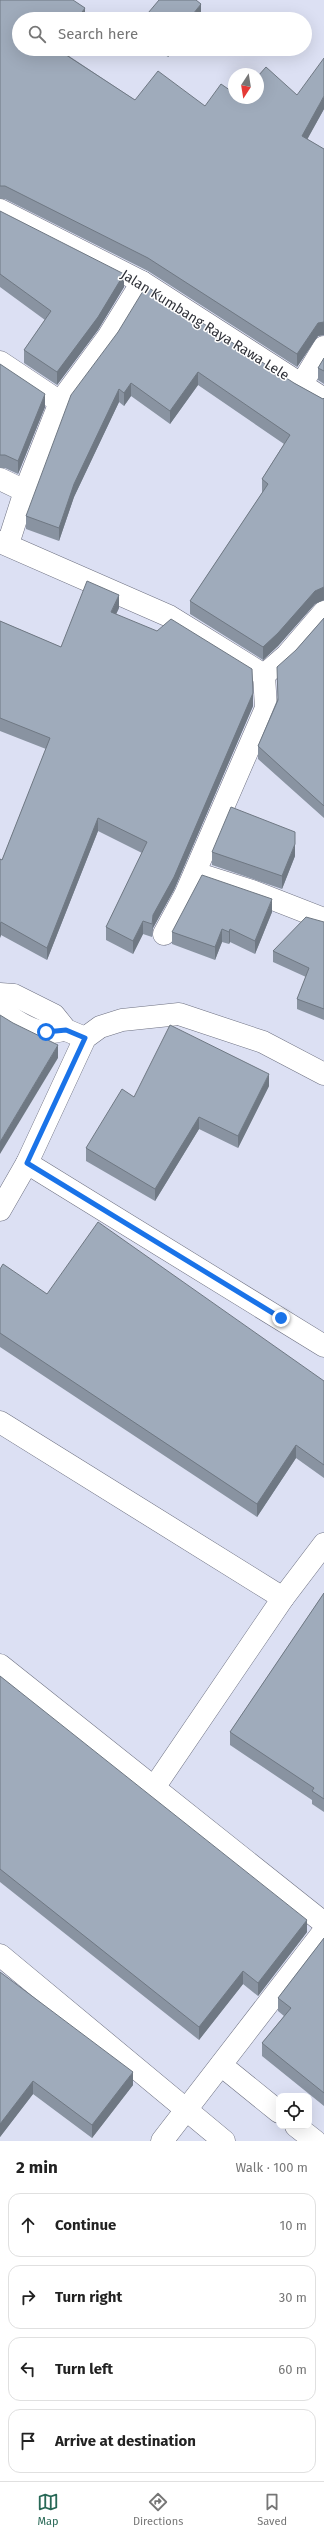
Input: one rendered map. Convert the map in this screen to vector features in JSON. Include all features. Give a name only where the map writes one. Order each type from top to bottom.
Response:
[{"type":"street","name":"Jalan Kumbang Raya Rawa Lele","points":[[0,210],[142,282],[324,399]]},
{"type":"street","points":[[142,282],[108,337],[60,402],[4,543],[169,616],[264,675]]},
{"type":"street","points":[[301,385],[324,347]]},
{"type":"street","points":[[0,362],[60,402]]},
{"type":"street","points":[[0,479],[25,491]]},
{"type":"street","points":[[264,675],[287,655],[324,612]]},
{"type":"street","points":[[164,934],[195,873],[266,708],[264,675]]},
{"type":"street","points":[[195,873],[252,891],[324,919]]},
{"type":"street","points":[[0,994],[14,995],[54,1015],[75,1034]]},
{"type":"street","points":[[0,1006],[7,1015],[33,1028],[46,1032],[75,1034],[100,1028],[122,1020],[179,1014],[263,1042],[324,1074]]},
{"type":"street","points":[[0,1210],[27,1163],[75,1034]]},
{"type":"street","points":[[27,1163],[324,1346]]},
{"type":"street","points":[[0,1422],[283,1598]]},
{"type":"street","points":[[153,1789],[283,1598],[324,1544]]},
{"type":"street","points":[[0,1665],[153,1789],[324,1923]]},
{"type":"street","points":[[162,2141],[324,1931]]},
{"type":"street","points":[[0,1955],[224,2141]]},
{"type":"street","points":[[221,2065],[276,2110]]},
{"type":"street","points":[[300,2129],[315,2141]]},
{"type":"building","points":[[0,0],[73,0],[85,8],[82,12],[12,12],[12,56],[68,56],[135,100],[158,71],[205,106],[221,84],[228,89],[228,104],[264,104],[264,69],[266,67],[297,95],[324,58],[324,96],[302,136],[324,149],[324,322],[318,323],[297,354],[148,258],[5,186],[0,186]]},
{"type":"building","points":[[159,0],[196,0],[201,4],[195,12],[149,12]]},
{"type":"building","points":[[0,211],[124,274],[98,317],[57,372],[24,350],[51,311],[0,274]]},
{"type":"building","points":[[146,286],[294,383],[323,399],[324,398],[324,587],[315,591],[278,633],[263,647],[190,601],[268,484],[262,479],[290,435],[198,372],[170,411],[131,383],[124,393],[119,389],[74,484],[59,528],[26,516],[71,395],[118,332]]},
{"type":"building","points":[[324,358],[324,371],[318,368]]},
{"type":"building","points":[[0,364],[45,394],[18,461],[5,455],[0,455]]},
{"type":"building","points":[[87,581],[119,595],[111,612],[157,631],[171,619],[252,669],[253,693],[174,877],[153,915],[152,924],[143,921],[133,941],[106,927],[147,842],[98,818],[47,948],[1,922],[0,925],[0,859],[2,860],[50,738],[0,718],[0,621],[61,647]]},
{"type":"building","points":[[324,618],[324,806],[258,746],[278,700],[277,667],[296,650]]},
{"type":"building","points":[[231,807],[295,832],[295,844],[282,876],[212,852]]},
{"type":"building","points":[[202,875],[272,899],[255,941],[230,929],[229,932],[222,929],[215,947],[172,932]]},
{"type":"building","points":[[306,917],[324,922],[324,1009],[297,999],[309,968],[273,951]]},
{"type":"building","points":[[0,1015],[58,1045],[0,1142]]},
{"type":"building","points":[[170,1025],[269,1074],[238,1136],[199,1117],[155,1189],[86,1148],[122,1089],[134,1097]]},
{"type":"building","points":[[98,1222],[324,1381],[324,1465],[296,1445],[257,1504],[0,1333],[0,1269],[3,1264],[47,1294]]},
{"type":"building","points":[[324,1593],[324,1799],[312,1791],[314,1788],[230,1732]]},
{"type":"building","points":[[0,1676],[307,1920],[258,1983],[243,1971],[199,2027],[0,1869]]},
{"type":"building","points":[[324,1938],[324,2093],[262,2043],[291,2008],[278,1998]]},
{"type":"building","points":[[0,1972],[133,2072],[92,2125],[33,2081],[0,2124]]},
{"type":"route","points":[[46,1032],[66,1030],[85,1038],[27,1163],[281,1318]]}]
